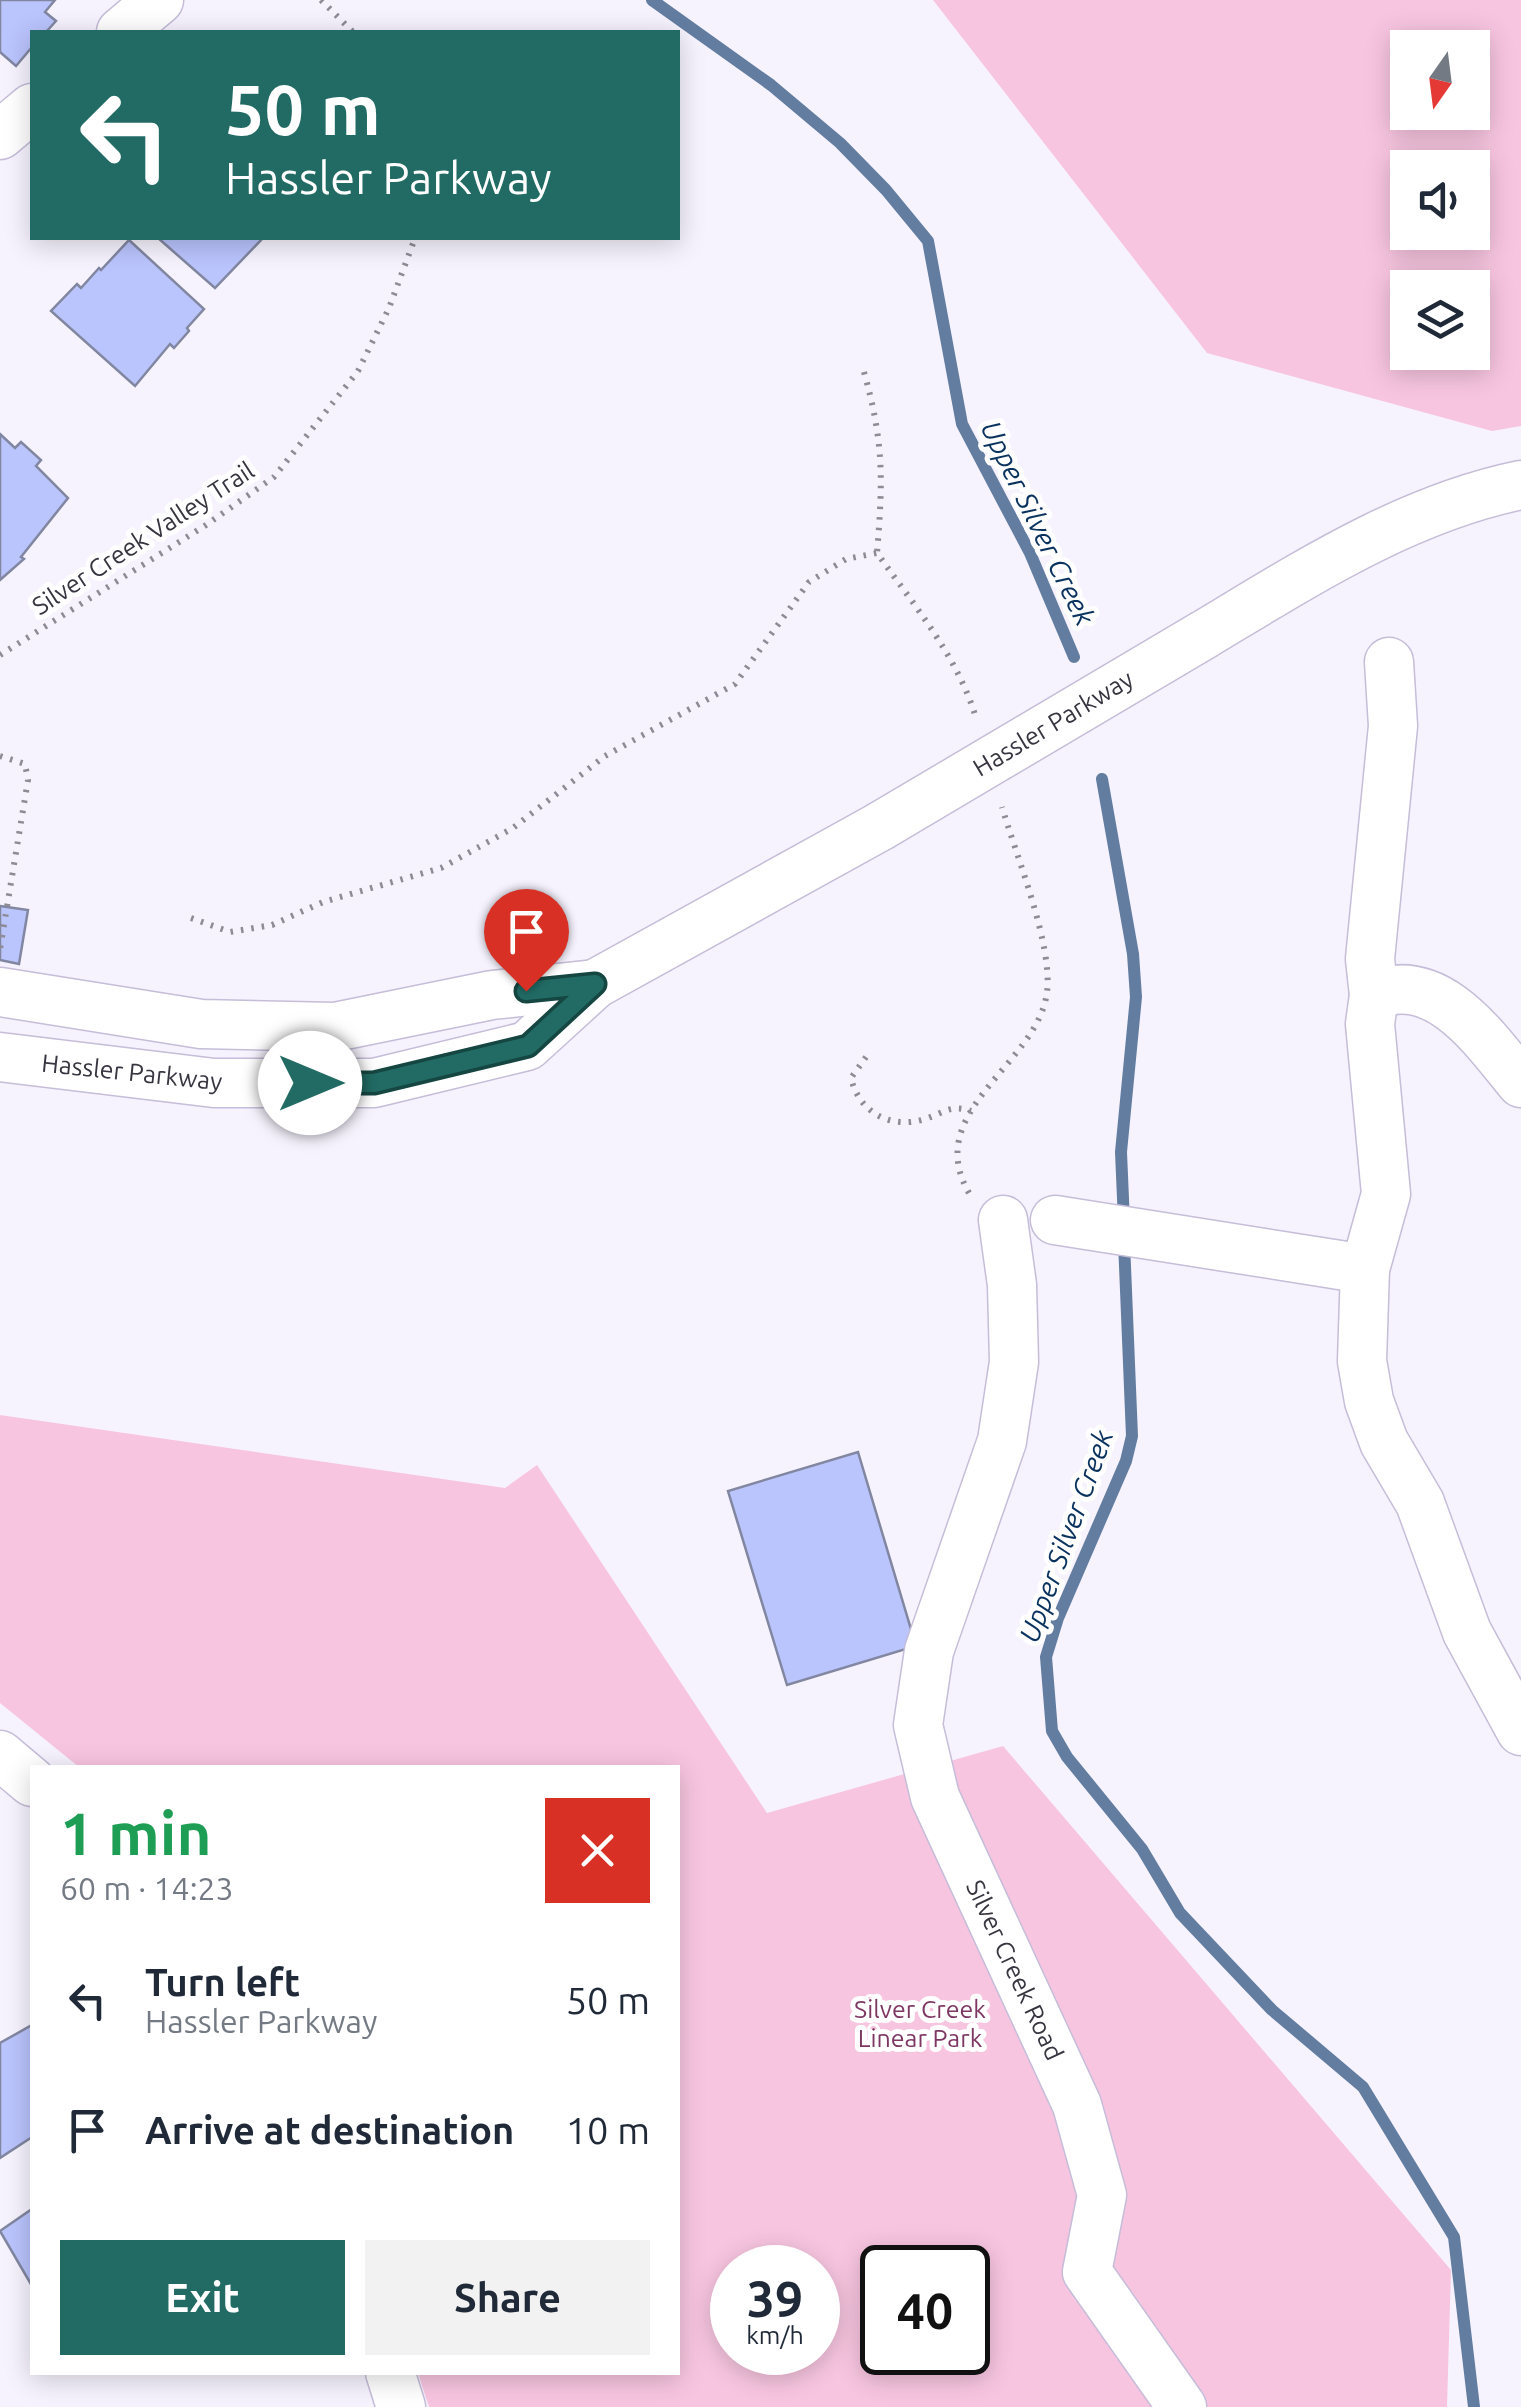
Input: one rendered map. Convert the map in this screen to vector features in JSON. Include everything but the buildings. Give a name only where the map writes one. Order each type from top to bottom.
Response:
[{"type":"street","points":[[123,30],[159,0]]},
{"type":"street","points":[[0,136],[30,110]]},
{"type":"street","name":"Hassler Parkway","points":[[0,1057],[214,1083],[374,1083],[528,1046],[595,984],[879,826],[1366,539],[1492,491],[1521,485]]},
{"type":"street","points":[[1390,662],[1393,726],[1370,958],[1374,995],[1370,1024],[1386,1194],[1365,1270],[1362,1360],[1369,1400],[1384,1442],[1420,1503],[1467,1632],[1521,1730]]},
{"type":"street","name":"Hassler Parkway","points":[[0,992],[201,1024],[335,1027],[492,995],[595,984]]},
{"type":"street","points":[[1374,995],[1392,988],[1423,993],[1456,1009],[1521,1084]]},
{"type":"street","name":"Silver Creek Road","points":[[1003,1220],[1012,1285],[1014,1362],[1002,1442],[930,1651],[918,1724],[934,1796],[1077,2105],[1102,2195],[1087,2272],[1182,2407]]},
{"type":"street","points":[[1055,1220],[1365,1270]]},
{"type":"street","points":[[0,1756],[30,1780]]},
{"type":"street","points":[[391,2375],[401,2407]]},
{"type":"path","points":[[321,0],[351,30]]},
{"type":"path","name":"Silver Creek Valley Trail","points":[[0,654],[206,525],[274,477],[358,372],[389,308],[413,240]]},
{"type":"path","points":[[864,372],[878,424],[884,474],[877,552]]},
{"type":"path","points":[[0,756],[24,764],[28,780],[2,938]]},
{"type":"path","points":[[866,1057],[851,1078],[855,1095],[874,1115],[912,1122],[947,1108],[971,1111]]},
{"type":"green space","points":[[933,0],[1521,0],[1521,426],[1492,431],[1207,353]]},
{"type":"green space","name":"Silver Creek Linear Park","points":[[0,1415],[505,1488],[537,1465],[767,1813],[1003,1746],[1451,2270],[1447,2407],[429,2407],[419,2375],[680,2375],[680,1765],[77,1765],[0,1703]]},
{"type":"waterway","name":"Upper Silver Creek","points":[[652,0],[771,85],[840,143],[928,241],[962,424],[1030,553],[1074,657]]},
{"type":"waterway","name":"Upper Silver Creek","points":[[1102,779],[1133,954],[1136,997],[1121,1152],[1124,1222]]},
{"type":"waterway","name":"Upper Silver Creek","points":[[1124,1242],[1132,1436],[1126,1461],[1058,1618],[1046,1657],[1052,1731],[1067,1757],[1142,1849],[1180,1913],[1272,2010],[1363,2087],[1454,2237],[1474,2407]]},
{"type":"route","points":[[310,1083],[374,1083],[528,1046],[595,984],[526,991]]}]
